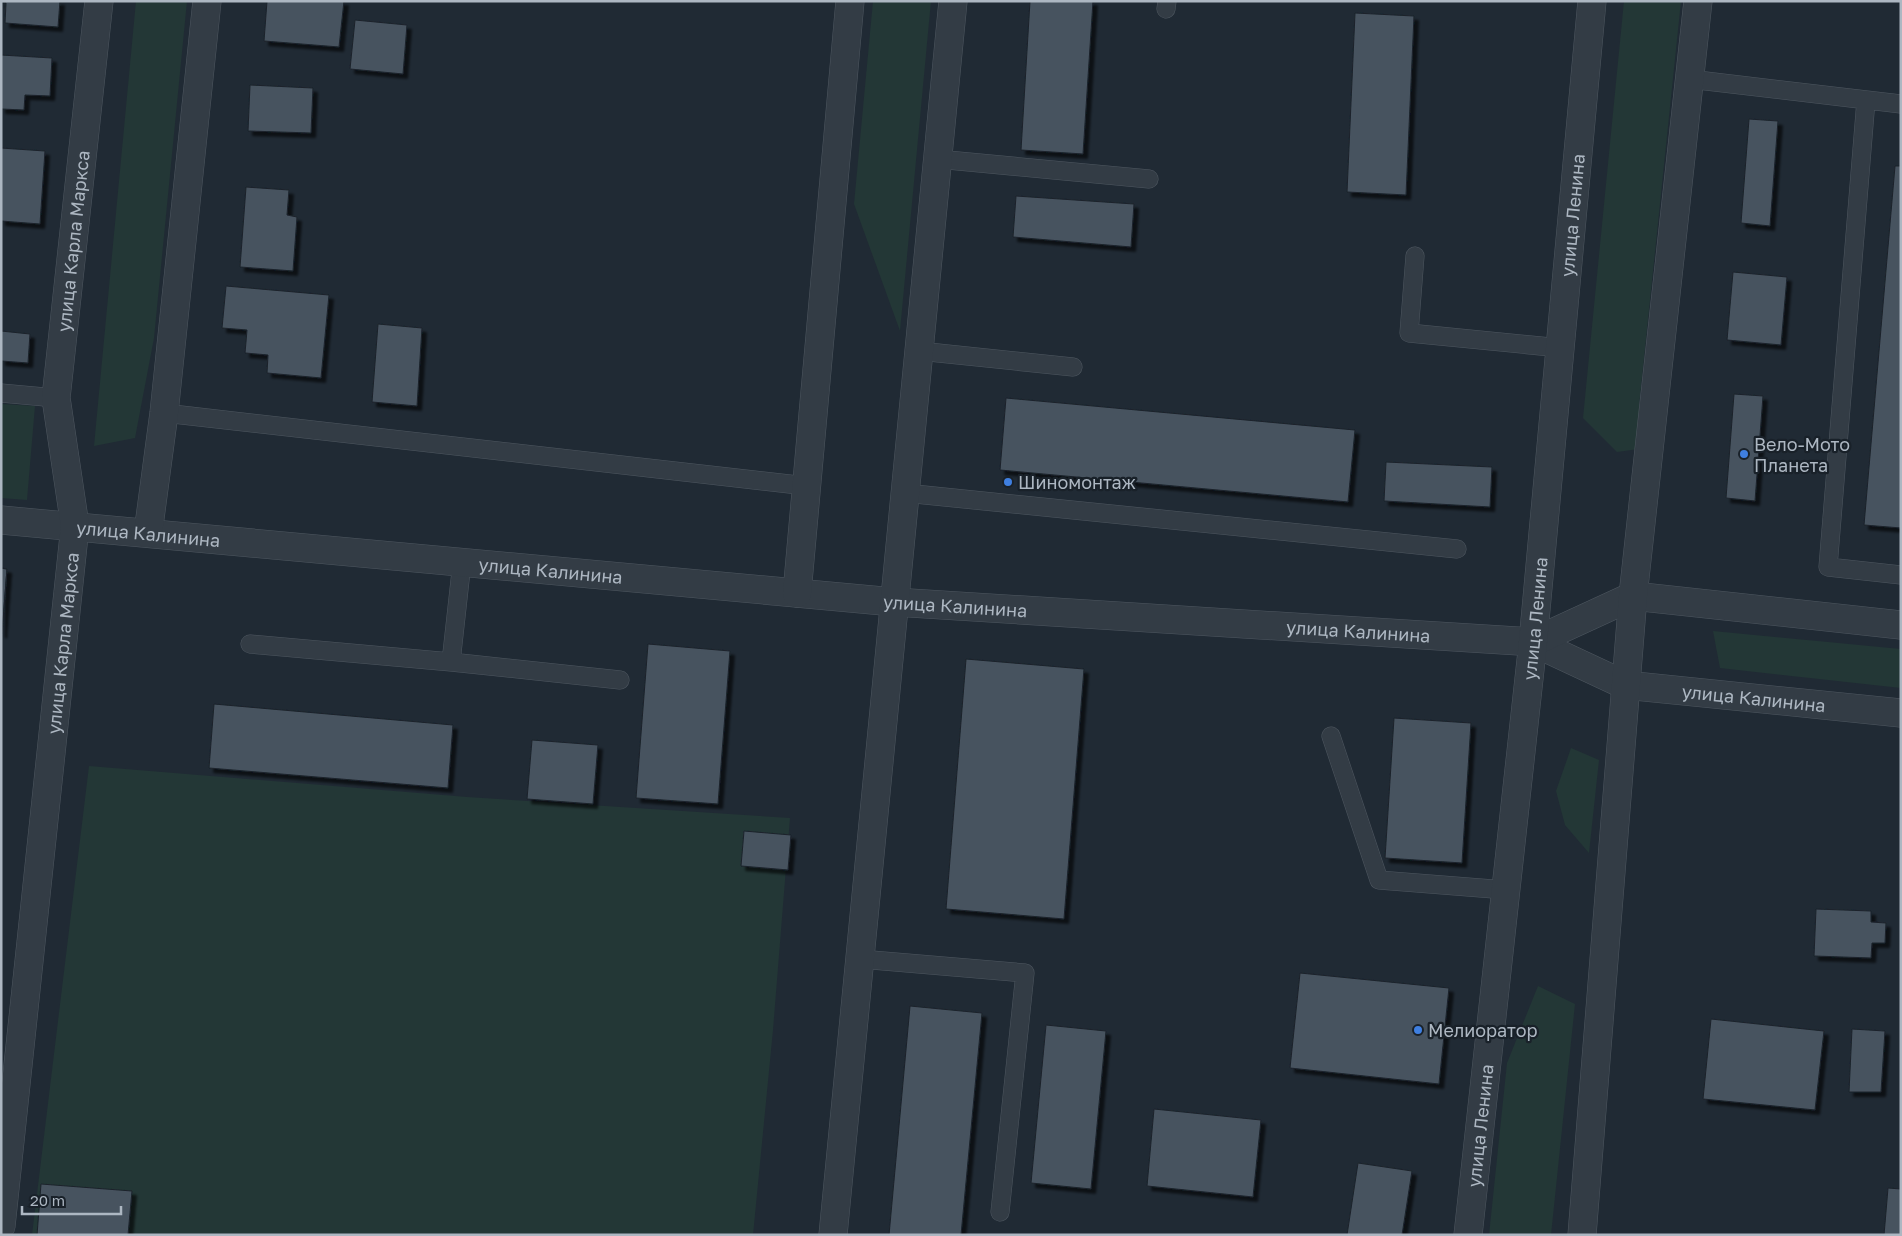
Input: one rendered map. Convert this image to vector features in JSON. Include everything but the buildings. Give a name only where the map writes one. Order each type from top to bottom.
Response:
[{"type":"street","name":"улица Карла Маркса","points":[[1,1226],[75,526],[56,398],[99,1]]},
{"type":"street","points":[[148,533],[164,413],[207,1]]},
{"type":"street","points":[[796,594],[808,486],[850,1]]},
{"type":"street","points":[[833,1235],[953,1]]},
{"type":"street","name":"улица Ленина","points":[[1468,1235],[1533,642],[1592,1]]},
{"type":"street","points":[[1582,1235],[1633,596],[1698,1]]},
{"type":"street","name":"улица Калинина","points":[[1,520],[894,602],[1533,642],[1625,685],[1901,714]]},
{"type":"street","points":[[1533,642],[1633,596],[1901,625]]},
{"type":"lane","points":[[1690,79],[1901,104]]},
{"type":"lane","points":[[1866,100],[1828,566],[1901,575]]},
{"type":"lane","points":[[937,159],[1149,179]]},
{"type":"lane","points":[[1415,256],[1409,333],[1560,348]]},
{"type":"lane","points":[[918,351],[1073,366]]},
{"type":"lane","points":[[1,393],[56,398]]},
{"type":"lane","points":[[164,413],[808,486]]},
{"type":"lane","points":[[905,494],[1457,550]]},
{"type":"lane","points":[[451,662],[462,562]]},
{"type":"lane","points":[[250,644],[451,662],[620,680]]},
{"type":"lane","points":[[1332,736],[1379,880],[1506,890]]},
{"type":"lane","points":[[860,959],[1025,972],[1000,1212]]},
{"type":"green space","points":[[136,1],[187,1],[154,338],[135,438],[94,446]]},
{"type":"green space","points":[[873,1],[931,1],[900,331],[854,204]]},
{"type":"green space","points":[[1624,1],[1681,1],[1639,406],[1639,449],[1617,452],[1583,418]]},
{"type":"green space","points":[[1,404],[35,406],[27,500],[1,498]]},
{"type":"green space","points":[[1713,631],[1901,649],[1901,688],[1720,668]]},
{"type":"green space","points":[[1571,748],[1599,760],[1589,853],[1565,825],[1556,791]]},
{"type":"green space","points":[[89,766],[467,797],[790,818],[773,1030],[753,1235],[32,1235]]},
{"type":"green space","points":[[1538,986],[1575,1004],[1551,1235],[1489,1235],[1507,1063]]},
{"type":"place","name":"Вело-Мото Планета","points":[[1744,454]]},
{"type":"place","name":"Шиномонтаж","points":[[1008,482]]},
{"type":"place","name":"Мелиоратор","points":[[1418,1030]]}]
